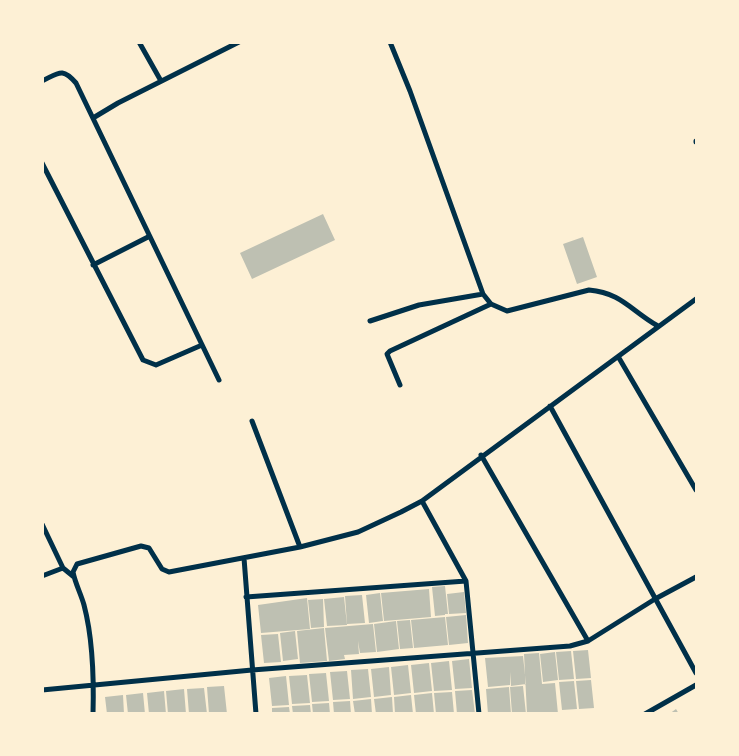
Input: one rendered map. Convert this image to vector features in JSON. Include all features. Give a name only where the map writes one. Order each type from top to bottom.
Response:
[{"type":"street","points":[[139,42],[161,81]]},
{"type":"street","points":[[93,118],[239,42]]},
{"type":"street","points":[[390,42],[410,91],[483,294],[491,304],[508,312],[589,290],[603,291],[615,295],[638,315],[658,326]]},
{"type":"street","points":[[42,81],[60,72],[68,73],[76,83],[148,237],[219,380]]},
{"type":"street","points":[[42,163],[143,360],[156,365],[202,345]]},
{"type":"street","points":[[93,265],[148,237]]},
{"type":"street","points":[[370,321],[420,305],[483,294]]},
{"type":"street","points":[[93,714],[94,685],[84,605],[74,578],[74,568],[77,564],[141,546],[148,548],[162,569],[169,572],[300,547],[358,532],[422,501],[481,455],[619,358],[658,326],[696,299]]},
{"type":"street","points":[[400,385],[388,361],[387,354],[390,351],[491,304]]},
{"type":"street","points":[[619,358],[696,490]]},
{"type":"street","points":[[550,406],[696,673]]},
{"type":"street","points":[[252,421],[300,547]]},
{"type":"street","points":[[481,455],[588,641]]},
{"type":"street","points":[[422,501],[466,582],[479,714]]},
{"type":"street","points":[[42,524],[62,568],[74,578]]},
{"type":"street","points":[[244,558],[256,714]]},
{"type":"street","points":[[42,576],[62,568]]},
{"type":"street","points":[[42,690],[473,651],[481,654],[570,646],[588,641],[696,577]]},
{"type":"street","points":[[246,596],[466,582]]},
{"type":"street","points":[[645,714],[696,685]]},
{"type":"building","points":[[323,214],[335,240],[252,279],[240,253]]},
{"type":"building","points":[[583,237],[597,277],[577,284],[563,244]]},
{"type":"building","points":[[445,586],[448,614],[435,616],[432,587]]},
{"type":"building","points":[[429,589],[431,617],[384,621],[381,593]]},
{"type":"building","points":[[464,592],[466,613],[449,614],[447,594]]},
{"type":"building","points":[[380,593],[383,621],[369,623],[366,595]]},
{"type":"building","points":[[362,595],[365,623],[347,624],[345,596]]},
{"type":"building","points":[[344,597],[347,625],[327,626],[324,599]]},
{"type":"building","points":[[307,598],[310,629],[261,633],[258,605]]},
{"type":"building","points":[[323,599],[324,627],[311,628],[308,600]]},
{"type":"building","points":[[466,615],[468,643],[449,645],[446,617]]},
{"type":"building","points":[[445,617],[448,645],[414,648],[411,620]]},
{"type":"building","points":[[410,620],[413,648],[400,649],[397,621]]},
{"type":"building","points":[[396,621],[399,649],[377,652],[374,624]]},
{"type":"building","points":[[373,624],[376,652],[360,653],[358,641],[359,654],[344,655],[345,659],[329,661],[325,628]]},
{"type":"building","points":[[324,628],[327,661],[300,663],[297,631]]},
{"type":"building","points":[[295,631],[298,659],[283,661],[280,633]]},
{"type":"building","points":[[278,634],[281,662],[264,663],[261,635]]},
{"type":"building","points":[[588,650],[591,678],[576,679],[573,651]]},
{"type":"building","points":[[571,651],[574,679],[559,680],[556,652]]},
{"type":"building","points":[[555,652],[558,680],[543,682],[540,654]]},
{"type":"building","points":[[539,653],[542,684],[555,683],[558,714],[527,714],[524,654]]},
{"type":"building","points":[[523,656],[526,684],[511,686],[510,672],[510,685],[488,687],[485,658]]},
{"type":"building","points":[[469,659],[472,688],[455,689],[452,661]]},
{"type":"building","points":[[449,661],[452,690],[434,691],[431,663]]},
{"type":"building","points":[[429,663],[432,691],[414,693],[411,665]]},
{"type":"building","points":[[408,665],[411,693],[394,695],[391,667]]},
{"type":"building","points":[[389,667],[391,695],[374,697],[371,669]]},
{"type":"building","points":[[368,669],[371,697],[353,699],[351,670]]},
{"type":"building","points":[[347,671],[350,699],[333,700],[330,672]]},
{"type":"building","points":[[326,673],[329,701],[312,702],[309,674]]},
{"type":"building","points":[[307,675],[310,703],[292,704],[289,676]]},
{"type":"building","points":[[286,676],[289,705],[272,706],[269,678]]},
{"type":"building","points":[[591,680],[594,708],[579,709],[576,681]]},
{"type":"building","points":[[574,681],[577,709],[562,710],[559,682]]},
{"type":"building","points":[[224,686],[227,714],[209,714],[207,687]]},
{"type":"building","points":[[523,686],[526,714],[512,714],[510,687]]},
{"type":"building","points":[[509,687],[511,714],[488,714],[486,689]]},
{"type":"building","points":[[204,688],[207,714],[189,714],[187,689]]},
{"type":"building","points":[[184,689],[186,714],[168,714],[166,691]]},
{"type":"building","points":[[472,690],[475,714],[457,714],[455,691]]},
{"type":"building","points":[[164,691],[166,714],[149,714],[147,693]]},
{"type":"building","points":[[452,692],[454,714],[436,714],[434,693]]},
{"type":"building","points":[[143,693],[145,714],[128,714],[126,695]]},
{"type":"building","points":[[432,693],[434,714],[416,714],[414,695]]},
{"type":"building","points":[[123,695],[124,714],[107,714],[105,697]]},
{"type":"building","points":[[411,695],[413,714],[395,714],[394,697]]},
{"type":"building","points":[[392,697],[393,714],[376,714],[374,699]]},
{"type":"building","points":[[371,699],[372,714],[355,714],[353,701]]},
{"type":"building","points":[[350,701],[351,714],[334,714],[333,702]]},
{"type":"building","points":[[329,703],[330,714],[313,714],[312,704]]},
{"type":"building","points":[[310,705],[311,714],[293,714],[292,706]]},
{"type":"building","points":[[289,707],[290,714],[272,714],[272,708]]},
{"type":"building","points":[[676,709],[679,714],[669,714]]}]
